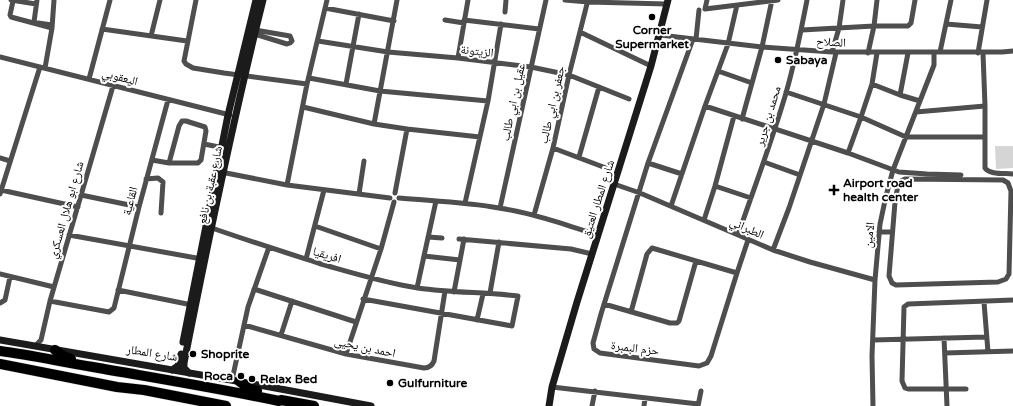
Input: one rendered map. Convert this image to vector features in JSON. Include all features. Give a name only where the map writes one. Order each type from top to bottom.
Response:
[{"type":"highway","points":[[50,349],[63,356],[93,367]]},
{"type":"highway","name":"شارع المطار","points":[[0,351],[40,356],[93,367],[230,390],[279,401],[282,400],[314,406]]},
{"type":"highway","points":[[0,364],[117,387],[144,390],[226,406]]},
{"type":"highway","points":[[235,380],[250,389],[282,400]]},
{"type":"street","points":[[36,23],[36,2],[12,0],[11,17],[36,23],[52,26]]},
{"type":"street","points":[[54,0],[52,26],[43,68],[10,161],[1,192],[78,206]]},
{"type":"street","points":[[89,79],[110,0]]},
{"type":"street","points":[[151,36],[160,0]]},
{"type":"street","points":[[196,0],[184,61],[189,66],[241,76],[307,84]]},
{"type":"street","name":"شارع عقبة بن نافع","points":[[172,370],[178,366],[192,305],[256,0]]},
{"type":"street","name":"شارع عقبة بن نافع","points":[[241,76],[255,32],[263,0]]},
{"type":"street","points":[[287,185],[307,84],[327,0]]},
{"type":"street","points":[[374,124],[398,0]]},
{"type":"street","points":[[458,58],[468,0]]},
{"type":"street","points":[[505,12],[506,0]]},
{"type":"street","name":"عقيل بن ابي طالب","points":[[500,208],[546,0]]},
{"type":"street","points":[[565,0],[667,2]]},
{"type":"street","points":[[707,0],[705,9],[740,3],[774,0],[742,119]]},
{"type":"street","name":"محمد بن جرير","points":[[738,235],[764,162],[786,92],[798,50],[807,0]]},
{"type":"street","points":[[773,250],[812,142],[824,104],[843,0]]},
{"type":"street","points":[[868,53],[874,26],[877,0]]},
{"type":"street","points":[[802,30],[874,26],[908,26],[911,23],[915,0]]},
{"type":"street","name":"الامين","points":[[873,406],[875,280],[880,230],[885,200],[893,170],[934,65],[946,24],[951,0]]},
{"type":"street","points":[[987,0],[982,27],[980,53],[985,106],[984,168],[991,172],[1013,174]]},
{"type":"street","name":"جعفر بن ابي طالب","points":[[534,215],[553,148],[569,75],[588,1]]},
{"type":"street","name":"شارع المطار العتيق","points":[[549,405],[552,387],[597,236],[651,66],[660,35],[667,2]]},
{"type":"street","points":[[671,206],[728,44],[740,3]]},
{"type":"street","points":[[325,8],[394,21]]},
{"type":"street","name":"حزم البمبرة","points":[[699,10],[694,39],[648,163],[640,193],[604,304],[593,343],[596,352],[703,366],[710,360],[736,273],[748,240]]},
{"type":"street","points":[[346,84],[359,14]]},
{"type":"street","points":[[445,20],[501,24],[539,29]]},
{"type":"street","points":[[465,203],[488,101],[501,24]]},
{"type":"street","points":[[946,24],[982,27]]},
{"type":"street","points":[[102,29],[187,41]]},
{"type":"street","points":[[255,32],[288,36],[291,37],[292,41],[287,44],[255,32]]},
{"type":"street","points":[[580,32],[651,66]]},
{"type":"street","name":"الصلاح","points":[[660,35],[728,44],[834,52],[980,53],[1013,51]]},
{"type":"street","name":"الزيتونة","points":[[318,41],[388,52],[458,58],[531,67],[569,75],[629,99]]},
{"type":"street","name":"الصلاح","points":[[1002,52],[1013,54]]},
{"type":"street","points":[[848,153],[872,84],[877,53]]},
{"type":"street","points":[[900,95],[908,53]]},
{"type":"street","name":"اليعقوبي","points":[[0,57],[231,116]]},
{"type":"street","points":[[718,71],[752,83]]},
{"type":"street","points":[[309,78],[380,91],[488,101]]},
{"type":"street","points":[[872,84],[920,101]]},
{"type":"street","name":"شارع ابو هلال العسكري","points":[[41,340],[50,301],[113,86]]},
{"type":"street","points":[[579,157],[599,87]]},
{"type":"street","points":[[786,92],[861,117],[906,137],[985,136]]},
{"type":"street","name":"القاعية","points":[[50,301],[109,312],[114,308],[128,246],[168,100]]},
{"type":"street","points":[[705,106],[774,130],[848,153],[893,170],[908,174],[962,175]]},
{"type":"street","points":[[916,112],[985,106]]},
{"type":"street","points":[[303,107],[374,124],[480,137]]},
{"type":"street","points":[[704,220],[734,116]]},
{"type":"street","points":[[152,160],[169,163],[198,163],[201,160],[205,127],[182,121],[179,126],[169,163]]},
{"type":"street","points":[[346,354],[363,299],[381,249],[394,202],[396,202],[407,129]]},
{"type":"street","points":[[204,144],[225,148]]},
{"type":"street","points":[[553,148],[606,168]]},
{"type":"street","points":[[0,158],[10,161]]},
{"type":"street","points":[[359,194],[364,161]]},
{"type":"street","points":[[764,162],[800,175]]},
{"type":"street","points":[[648,163],[682,174]]},
{"type":"street","points":[[220,172],[287,185],[390,198],[394,202]]},
{"type":"street","points":[[146,179],[158,178],[163,182],[160,214]]},
{"type":"street","points":[[905,179],[1003,180],[1010,185],[1012,194],[1011,272],[1006,279],[1001,282],[894,284],[889,278],[894,208],[899,183],[905,179]]},
{"type":"street","name":"الطبراني","points":[[614,184],[640,193],[773,250],[875,280]]},
{"type":"street","points":[[715,186],[751,198]]},
{"type":"street","points":[[306,259],[324,190]]},
{"type":"street","points":[[390,198],[393,193],[397,196],[500,208],[534,215],[591,232],[597,236]]},
{"type":"street","points":[[81,195],[139,207]]},
{"type":"street","points":[[417,288],[436,201]]},
{"type":"street","points":[[315,226],[381,249]]},
{"type":"street","name":"افريقيا","points":[[209,227],[306,259],[371,278],[417,288],[518,296],[512,326],[477,320]]},
{"type":"street","points":[[880,230],[892,230]]},
{"type":"street","points":[[69,236],[202,259]]},
{"type":"street","points":[[428,237],[442,238]]},
{"type":"street","points":[[454,292],[460,260],[461,239],[571,249],[592,254]]},
{"type":"street","points":[[490,293],[499,242]]},
{"type":"street","points":[[235,380],[244,324],[254,288],[269,247]]},
{"type":"street","points":[[631,312],[650,249],[656,248],[736,273]]},
{"type":"street","points":[[424,256],[460,260]]},
{"type":"street","points":[[604,304],[670,323],[677,323],[679,321],[696,261]]},
{"type":"street","points":[[0,274],[54,287]]},
{"type":"street","points":[[0,303],[5,300],[10,277]]},
{"type":"street","points":[[254,288],[356,322]]},
{"type":"street","points":[[118,290],[192,305]]},
{"type":"street","points":[[441,314],[445,291]]},
{"type":"street","points":[[363,299],[477,320],[483,294]]},
{"type":"street","points":[[966,389],[905,388],[902,381],[903,309],[907,304],[1013,300]]},
{"type":"street","points":[[281,336],[292,301]]},
{"type":"street","points":[[984,302],[988,352]]},
{"type":"street","name":"شارع عقبة بن نافع","points":[[189,373],[184,365],[192,305]]},
{"type":"street","name":"احمد بن يحيى","points":[[244,324],[346,354],[428,368],[434,361],[441,314]]},
{"type":"street","points":[[873,340],[986,337]]},
{"type":"street","points":[[944,338],[947,406]]},
{"type":"street","name":"شارع المطار","points":[[0,340],[235,380],[371,406]]},
{"type":"street","points":[[35,346],[41,340],[50,349]]},
{"type":"street","points":[[945,353],[1013,351]]},
{"type":"street","points":[[552,387],[595,391],[698,405],[700,391]]},
{"type":"street","points":[[592,406],[595,391]]},
{"type":"street","points":[[644,406],[646,398]]},
{"type":"shaded area","points":[[995,146],[1013,146],[1013,168],[996,169]]},
{"type":"place","name":"Corner Supermarket","points":[[652,17]]},
{"type":"place","name":"Sabaya","points":[[778,60]]},
{"type":"place","name":"Airport road health center","points":[[834,190]]},
{"type":"place","name":"Shoprite","points":[[193,354]]},
{"type":"place","name":"Roca","points":[[241,376]]},
{"type":"place","name":"Relax Bed","points":[[252,379]]},
{"type":"place","name":"Gulfurniture","points":[[390,383]]}]
